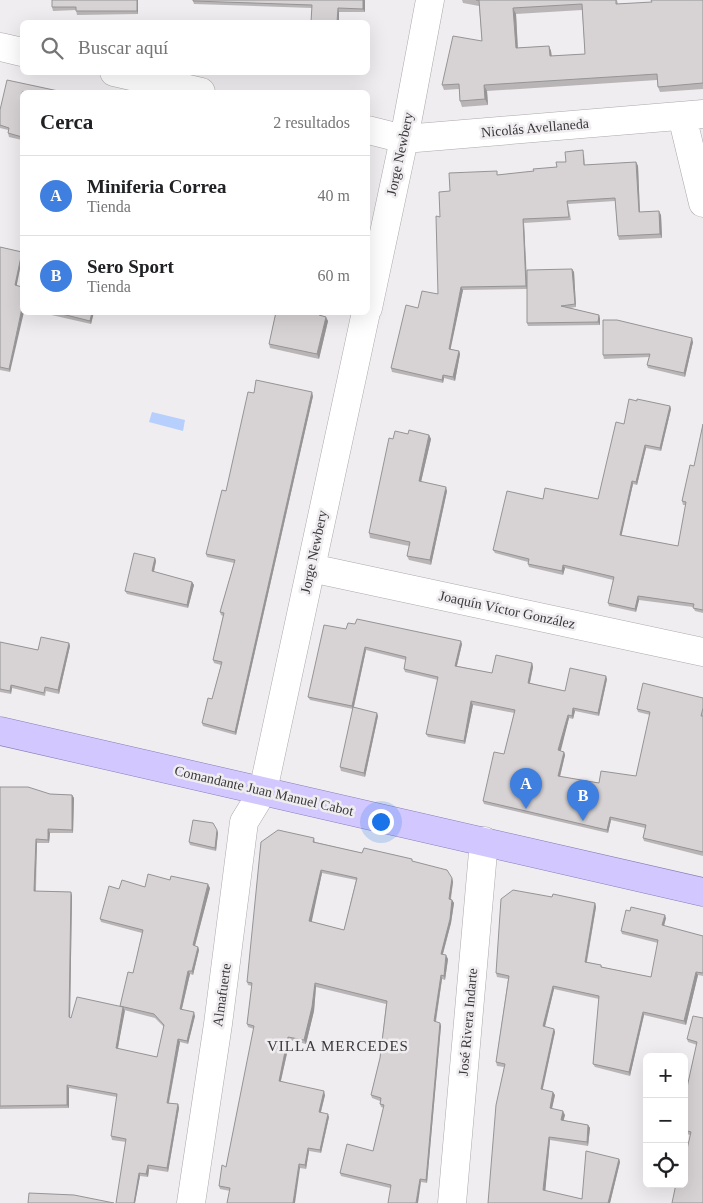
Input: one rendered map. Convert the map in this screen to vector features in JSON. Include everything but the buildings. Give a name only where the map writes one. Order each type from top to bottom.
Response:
[{"type":"main road","name":"Comandante Juan Manuel Cabot","points":[[0,731],[703,892]]},
{"type":"street","name":"Jorge Newbery","points":[[370,299],[404,139],[430,0]]},
{"type":"street","points":[[0,47],[20,52]]},
{"type":"street","points":[[127,75],[192,90]]},
{"type":"street","name":"Nicolás Avellaneda","points":[[370,130],[404,139],[693,115]]},
{"type":"street","points":[[693,115],[703,203]]},
{"type":"street","name":"Jorge Newbery","points":[[262,791],[365,315]]},
{"type":"street","name":"Joaquín Víctor González","points":[[311,568],[703,652]]},
{"type":"street","name":"Almafuerte","points":[[191,1203],[218,1024],[244,822],[262,791]]},
{"type":"street","name":"José Rivera Indarte","points":[[452,1203],[484,842]]},
{"type":"water","points":[[152,412],[185,420],[183,431],[149,422]]},
{"type":"place","name":"Miniferia Correa","points":[[526,809]]},
{"type":"place","name":"Sero Sport","points":[[583,821]]},
{"type":"district","name":"VILLA MERCEDES","points":[[338,1046]]}]
